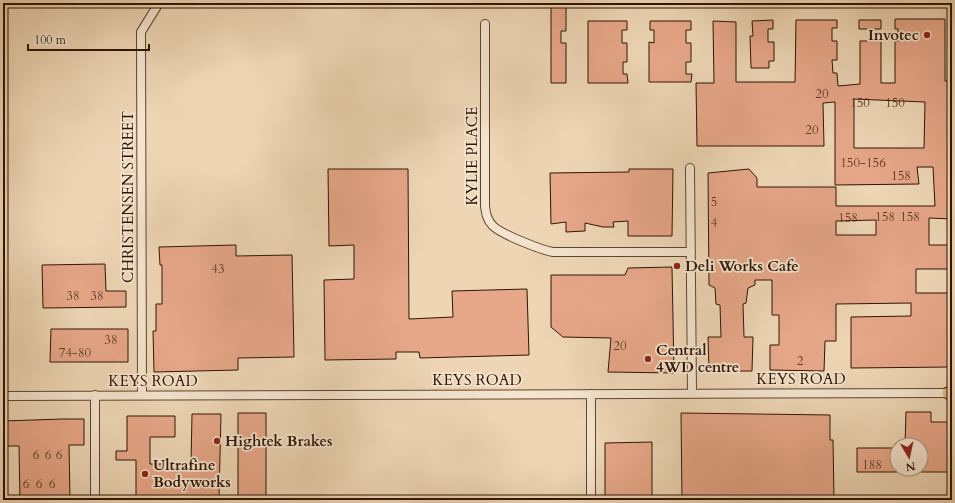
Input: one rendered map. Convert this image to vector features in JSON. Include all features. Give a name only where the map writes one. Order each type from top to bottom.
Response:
[{"type":"street","name":"CHRISTENSEN STREET","points":[[142,395],[141,32],[159,3]]},
{"type":"street","name":"KYLIE PLACE","points":[[485,24],[485,206],[486,215],[493,226],[535,246],[553,252],[691,252]]},
{"type":"street","points":[[690,168],[692,394]]},
{"type":"street","name":"KEYS ROAD","points":[[3,396],[951,393]]},
{"type":"street","points":[[591,394],[592,500]]},
{"type":"street","points":[[95,395],[95,500]]},
{"type":"building","points":[[554,5],[566,6],[566,31],[561,31],[561,43],[566,43],[566,83],[551,83],[551,7]]},
{"type":"building","points":[[895,19],[945,19],[945,81],[950,81],[952,219],[929,218],[929,245],[952,245],[952,269],[916,269],[916,293],[952,293],[952,367],[851,368],[851,317],[911,316],[911,303],[836,304],[836,341],[825,341],[824,371],[770,370],[770,345],[779,345],[779,315],[772,315],[772,280],[755,280],[755,285],[748,288],[746,303],[743,304],[744,337],[753,337],[752,371],[709,371],[708,337],[721,337],[720,305],[716,304],[715,288],[709,285],[708,173],[749,169],[757,178],[757,187],[836,187],[836,206],[935,206],[933,167],[917,167],[919,184],[835,185],[835,102],[823,103],[824,146],[697,146],[696,83],[714,83],[713,21],[736,22],[736,82],[795,82],[796,20],[837,20],[837,28],[832,28],[832,41],[837,41],[837,60],[832,60],[833,73],[837,73],[838,86],[860,84],[860,41],[881,41],[881,83],[895,83],[895,41],[898,41],[898,29],[895,29]],"holes":[[[854,99],[925,102],[924,148],[854,148]],[[876,220],[876,235],[836,235],[836,221]]]},
{"type":"building","points":[[773,20],[773,29],[768,29],[768,42],[774,42],[774,61],[769,61],[769,68],[751,68],[750,36],[753,36],[752,21]]},
{"type":"building","points":[[859,20],[881,20],[881,29],[859,29]]},
{"type":"building","points":[[588,21],[627,21],[627,30],[622,30],[622,43],[627,43],[627,62],[623,62],[623,74],[627,74],[628,83],[588,83]]},
{"type":"building","points":[[650,21],[691,21],[691,30],[686,30],[686,43],[691,43],[691,62],[686,62],[686,74],[692,74],[691,82],[649,82],[649,42],[654,43],[654,30],[650,30]]},
{"type":"building","points":[[328,169],[408,169],[409,319],[453,317],[452,291],[527,289],[529,355],[420,358],[419,352],[396,352],[396,359],[325,360],[324,280],[354,279],[354,245],[329,246]]},
{"type":"building","points":[[629,169],[673,169],[672,236],[628,236],[628,221],[613,222],[614,227],[603,227],[585,223],[585,231],[566,232],[566,222],[551,224],[550,173],[629,172]]},
{"type":"building","points":[[236,245],[236,256],[292,255],[294,357],[238,358],[238,370],[154,372],[153,331],[156,331],[156,304],[162,304],[162,265],[160,265],[159,247]]},
{"type":"building","points":[[105,264],[106,291],[126,291],[126,307],[43,308],[42,265]]},
{"type":"building","points":[[672,267],[674,373],[608,372],[611,338],[563,337],[551,327],[551,275],[625,275],[628,268]]},
{"type":"building","points":[[51,329],[128,329],[128,362],[50,362]]},
{"type":"building","points":[[906,412],[931,412],[931,422],[952,422],[952,472],[929,472],[929,437],[905,437]]},
{"type":"building","points":[[238,413],[266,413],[266,497],[238,497]]},
{"type":"building","points":[[681,413],[830,415],[830,440],[833,440],[834,500],[682,500]]},
{"type":"building","points":[[192,414],[221,414],[219,498],[136,497],[136,460],[116,460],[116,451],[127,451],[127,416],[175,416],[175,437],[150,437],[150,464],[191,464]]},
{"type":"building","points":[[84,419],[84,445],[69,445],[70,500],[20,500],[19,446],[3,446],[3,421]]},
{"type":"building","points":[[652,442],[652,500],[605,500],[605,443]]},
{"type":"building","points":[[857,448],[889,448],[889,472],[857,472]]},
{"type":"place","name":"Invotec","points":[[927,35]]},
{"type":"place","name":"Deli Works Cafe","points":[[677,266]]},
{"type":"place","name":"Central 4WD centre","points":[[648,359]]},
{"type":"place","name":"Hightek Brakes","points":[[217,441]]},
{"type":"place","name":"Ultrafine Bodyworks","points":[[145,474]]}]
